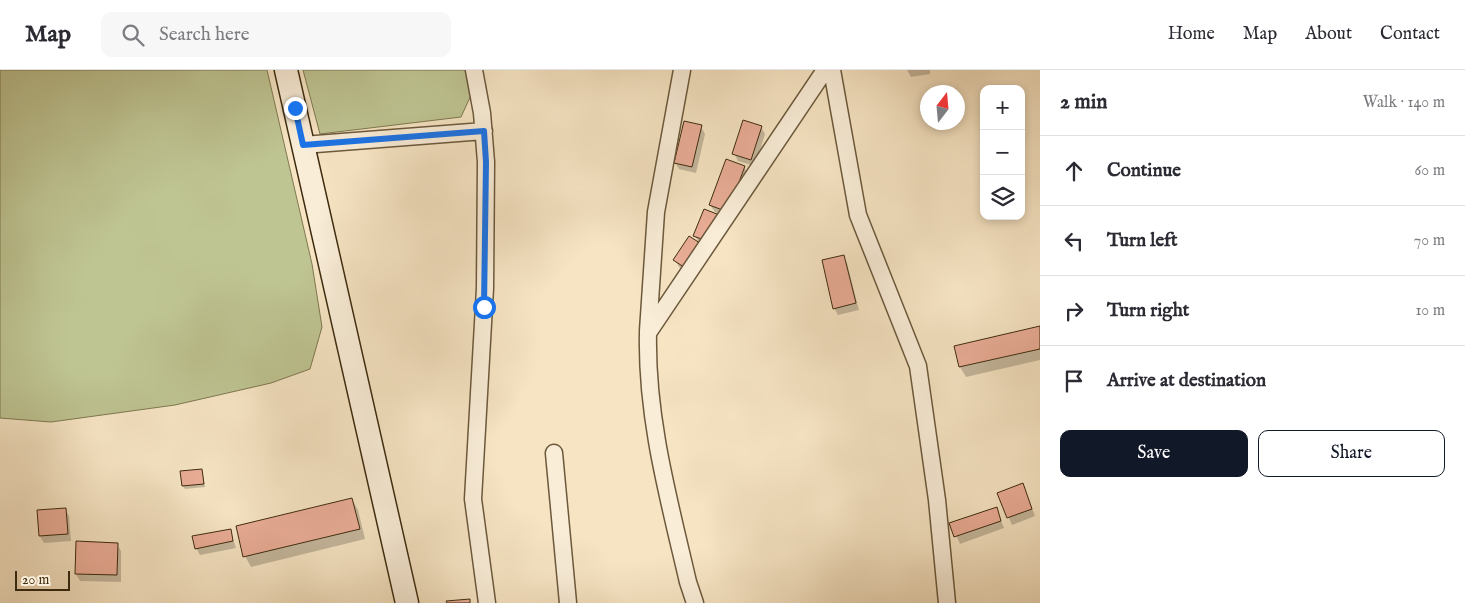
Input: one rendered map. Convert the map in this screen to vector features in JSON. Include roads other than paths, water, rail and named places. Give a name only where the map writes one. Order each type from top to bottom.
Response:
[{"type":"street","points":[[286,70],[407,603]]},
{"type":"street","points":[[474,70],[484,131],[486,162],[485,288],[473,499],[486,603]]},
{"type":"street","points":[[682,70],[656,212],[647,370],[657,444],[688,582],[695,603]]},
{"type":"street","points":[[648,333],[825,70]]},
{"type":"street","points":[[832,70],[858,215],[918,366],[937,500],[947,603]]},
{"type":"street","points":[[303,145],[484,131]]},
{"type":"street","points":[[554,453],[568,603]]}]
